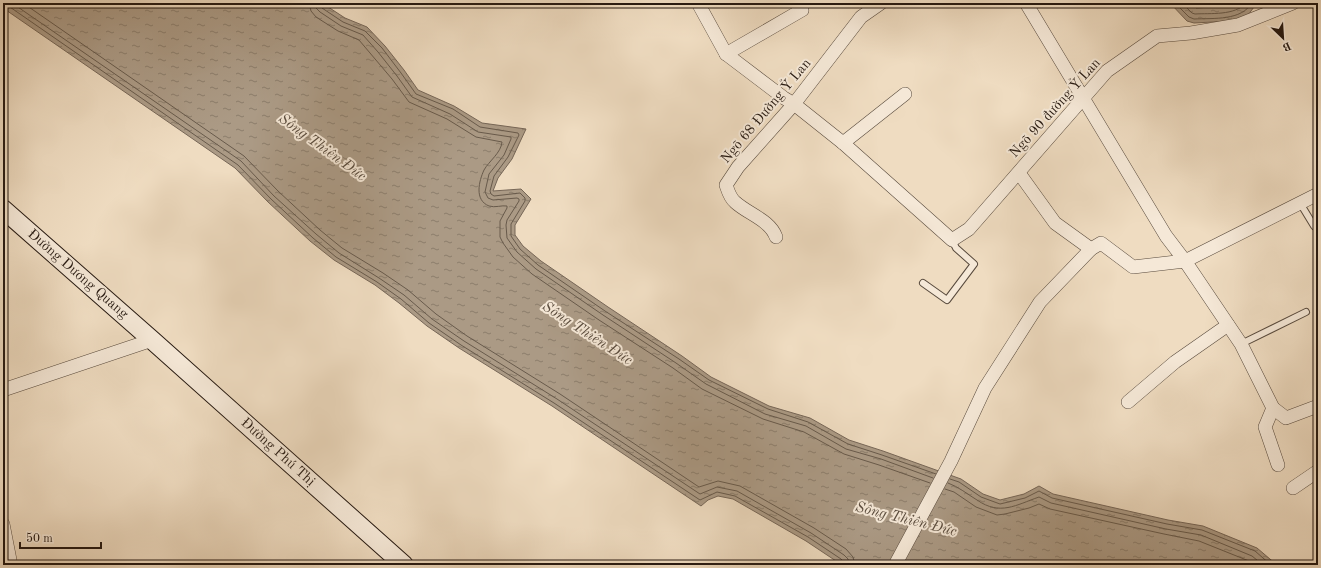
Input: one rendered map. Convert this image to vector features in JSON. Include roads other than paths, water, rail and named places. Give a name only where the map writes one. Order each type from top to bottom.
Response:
[{"type":"street","points":[[698,3],[726,54],[794,104],[842,143],[952,240]]},
{"type":"street","points":[[726,54],[802,10],[800,3]]},
{"type":"street","name":"Ngõ 68 Đường Ỷ Lan","points":[[776,237],[774,230],[734,201],[728,193],[726,185],[738,167],[794,104],[861,17],[881,3]]},
{"type":"street","points":[[1026,3],[1166,236],[1185,261],[1241,344],[1273,408],[1286,418],[1318,406]]},
{"type":"street","name":"Ngõ 90 đường Ỷ Lan","points":[[952,240],[969,229],[1107,71],[1157,36],[1238,25],[1293,3]]},
{"type":"street","points":[[842,143],[905,94]]},
{"type":"street","points":[[1019,173],[1055,223],[1091,249]]},
{"type":"street","points":[[895,565],[951,461],[985,388],[1040,302],[1091,249],[1101,243],[1133,266],[1185,261],[1318,194]]},
{"type":"street","name":"Đường Dương Quang","points":[[3,209],[152,340]]},
{"type":"street","points":[[1128,402],[1175,362],[1228,325]]},
{"type":"street","points":[[3,390],[152,340]]},
{"type":"street","name":"Đường Phú Thị","points":[[152,340],[404,565]]},
{"type":"street","points":[[1273,408],[1265,427],[1278,465]]},
{"type":"street","points":[[1293,488],[1318,471]]},
{"type":"street","points":[[3,524],[11,565]]},
{"type":"lane","points":[[1300,203],[1314,226],[1318,228]]},
{"type":"lane","points":[[923,283],[947,300],[971,269],[974,264],[956,248],[952,240]]},
{"type":"lane","points":[[1241,344],[1306,312]]},
{"type":"water","name":"Sông Thiên Đức","points":[[3,3],[322,3],[345,18],[367,27],[385,46],[418,90],[454,106],[482,123],[526,129],[512,159],[498,178],[493,191],[521,189],[531,199],[515,225],[515,235],[523,246],[541,261],[711,377],[769,406],[810,418],[849,440],[961,479],[983,494],[1000,500],[1024,494],[1039,486],[1053,494],[1168,520],[1203,526],[1257,548],[1277,565],[842,565],[806,541],[733,499],[718,496],[708,500],[701,506],[552,406],[459,348],[427,326],[375,285],[334,260],[310,241],[268,202],[235,168],[3,8]]},
{"type":"water","points":[[1170,3],[1257,3],[1248,15],[1231,21],[1194,23],[1187,21]]}]
